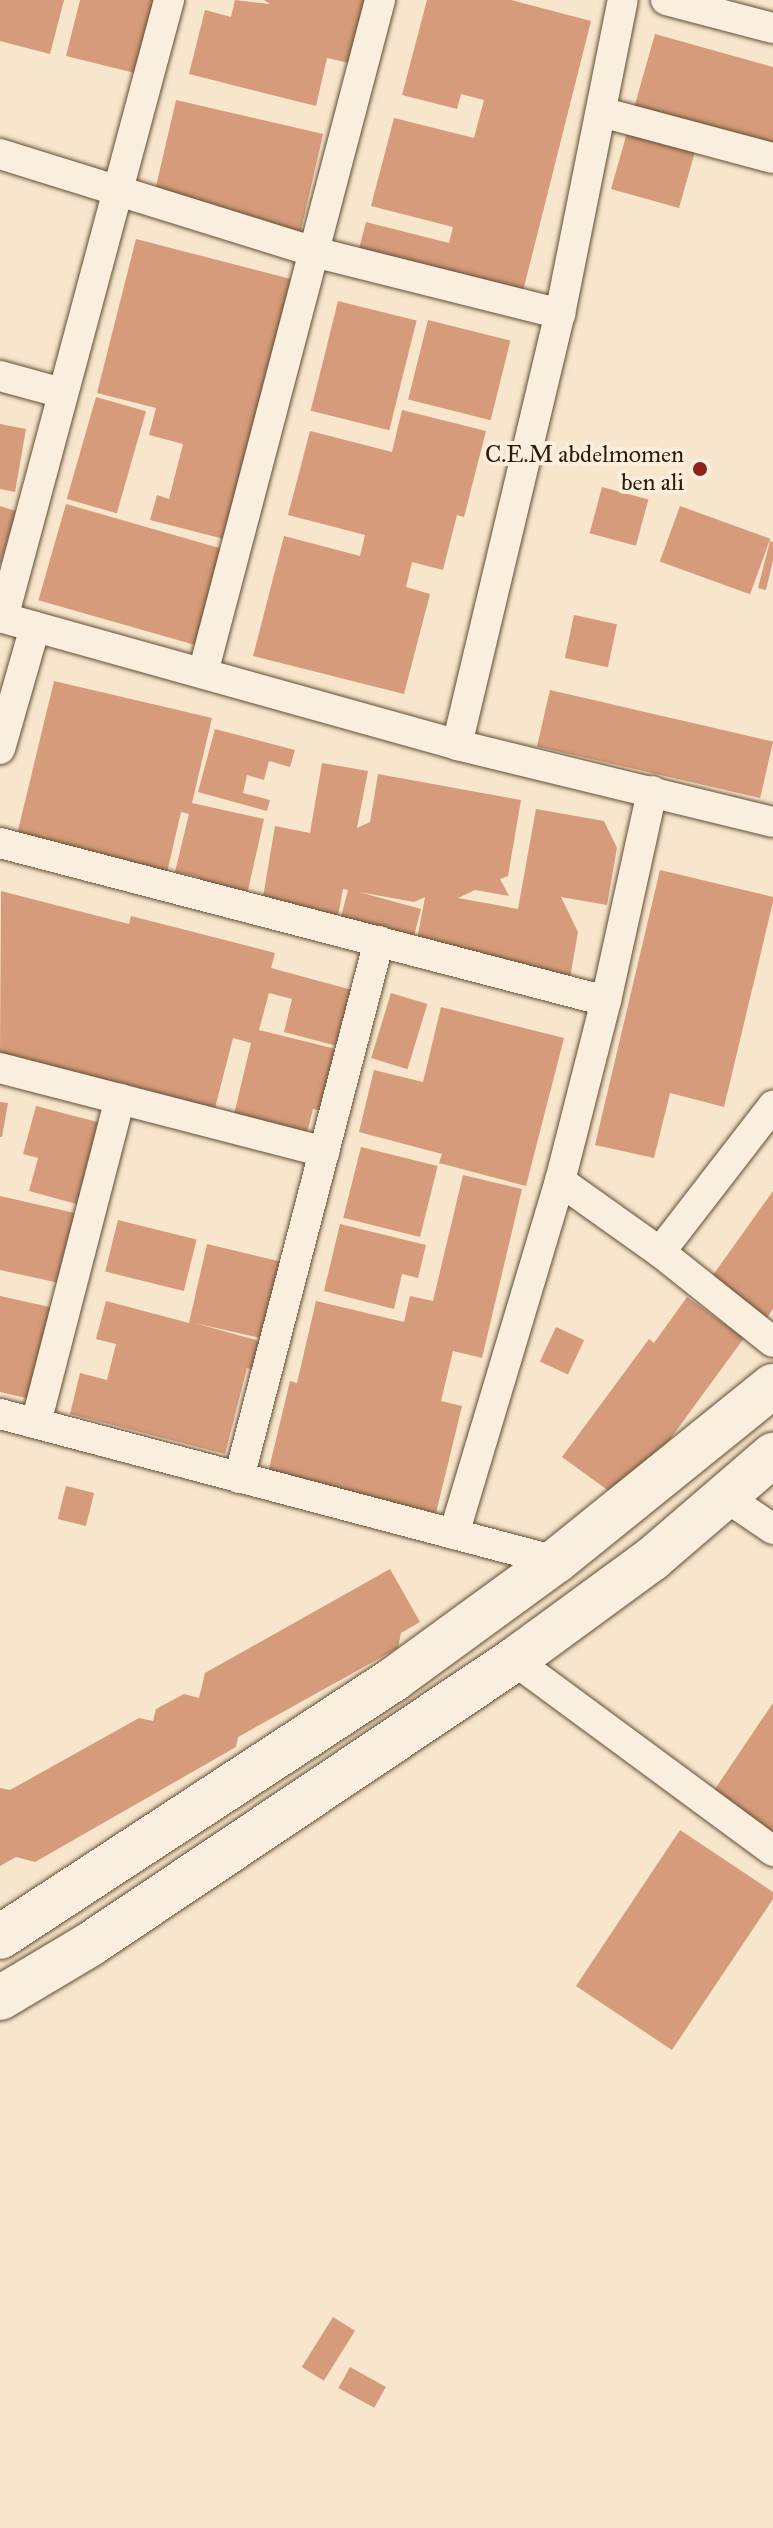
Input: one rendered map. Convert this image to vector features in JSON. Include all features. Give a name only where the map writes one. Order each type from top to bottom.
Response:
[{"type":"main road","points":[[5,1929],[394,1679],[556,1561],[773,1386]]},
{"type":"main road","points":[[0,1998],[89,1945],[514,1660],[652,1559],[773,1455]]},
{"type":"street","points":[[169,0],[1,618],[457,745],[773,822]]},
{"type":"street","points":[[203,673],[380,0]]},
{"type":"street","points":[[457,745],[560,314],[623,0]]},
{"type":"street","points":[[666,0],[773,28]]},
{"type":"street","points":[[601,112],[773,158]]},
{"type":"street","points":[[0,154],[314,252],[560,314]]},
{"type":"street","points":[[0,376],[62,393]]},
{"type":"street","points":[[0,749],[35,627]]},
{"type":"street","points":[[454,1534],[560,1181],[606,1001],[652,791]]},
{"type":"street","points":[[0,843],[606,1001]]},
{"type":"street","points":[[239,1478],[379,941]]},
{"type":"street","points":[[0,1068],[324,1152]]},
{"type":"street","points":[[36,1423],[120,1099]]},
{"type":"street","points":[[660,1252],[773,1106]]},
{"type":"street","points":[[560,1181],[660,1252],[773,1342]]},
{"type":"street","points":[[0,1414],[556,1561]]},
{"type":"street","points":[[726,1497],[773,1529]]},
{"type":"street","points":[[514,1660],[773,1851]]},
{"type":"building","points":[[0,0],[64,0],[50,54],[0,41]]},
{"type":"building","points":[[80,0],[166,0],[147,76],[66,56]]},
{"type":"building","points":[[235,0],[270,4],[264,0],[372,0],[354,64],[327,58],[316,106],[189,74],[205,10],[231,17]]},
{"type":"building","points":[[427,0],[511,0],[591,21],[519,307],[355,264],[366,222],[449,243],[453,227],[371,206],[394,118],[474,138],[484,100],[461,94],[457,109],[402,95]]},
{"type":"building","points":[[655,34],[773,67],[773,161],[698,141],[679,208],[611,189]]},
{"type":"building","points":[[176,100],[323,134],[299,237],[152,203]]},
{"type":"building","points":[[136,239],[291,279],[224,539],[150,520],[157,495],[169,499],[183,444],[149,435],[156,408],[97,393]]},
{"type":"building","points":[[338,301],[417,321],[389,430],[311,411]]},
{"type":"building","points":[[428,320],[510,341],[491,420],[408,400]]},
{"type":"building","points":[[96,397],[146,411],[117,513],[67,499]]},
{"type":"building","points":[[402,410],[486,431],[464,517],[457,515],[443,570],[412,562],[406,587],[430,594],[404,694],[253,656],[284,536],[360,556],[365,535],[288,515],[310,431],[392,452]]},
{"type":"building","points":[[0,424],[26,429],[15,492],[0,489]]},
{"type":"building","points":[[602,487],[648,499],[636,546],[590,533]]},
{"type":"building","points":[[66,504],[223,549],[195,645],[38,600]]},
{"type":"building","points":[[0,506],[16,511],[1,563],[0,563]]},
{"type":"building","points":[[680,506],[770,539],[750,594],[660,561]]},
{"type":"building","points":[[770,541],[773,542],[773,560],[766,590],[758,588]]},
{"type":"building","points":[[574,615],[617,624],[608,667],[565,658]]},
{"type":"building","points":[[54,681],[212,718],[192,803],[264,819],[246,899],[196,887],[198,877],[175,872],[189,814],[181,812],[166,877],[15,843]]},
{"type":"building","points":[[550,690],[773,741],[760,798],[537,747]]},
{"type":"building","points":[[215,729],[295,750],[290,767],[269,761],[264,780],[247,775],[243,793],[270,800],[267,811],[198,792]]},
{"type":"building","points":[[322,763],[368,771],[357,828],[370,822],[378,774],[521,800],[508,876],[500,879],[509,896],[475,890],[458,898],[518,909],[536,809],[604,821],[617,848],[607,905],[561,897],[578,932],[569,984],[414,956],[425,897],[414,902],[359,892],[421,909],[409,955],[336,936],[348,890],[343,889],[336,927],[262,903],[275,826],[310,833]]},
{"type":"building","points":[[660,870],[773,897],[773,902],[724,1107],[670,1093],[654,1158],[595,1145]]},
{"type":"building","points":[[1,891],[129,924],[131,916],[275,953],[271,968],[352,990],[337,1046],[284,1032],[292,999],[269,993],[259,1030],[348,1052],[333,1113],[313,1109],[306,1137],[233,1119],[251,1043],[233,1038],[214,1112],[0,1056]]},
{"type":"building","points":[[391,993],[427,1004],[407,1069],[371,1058]]},
{"type":"building","points":[[441,1007],[564,1038],[526,1186],[439,1163],[442,1154],[359,1132],[374,1070],[423,1082]]},
{"type":"building","points":[[0,1102],[8,1103],[2,1137],[0,1137]]},
{"type":"building","points":[[36,1106],[105,1124],[84,1206],[29,1191],[38,1158],[23,1154]]},
{"type":"building","points":[[361,1147],[438,1166],[420,1237],[343,1218]]},
{"type":"building","points":[[463,1175],[522,1189],[482,1358],[453,1351],[441,1401],[462,1406],[436,1513],[268,1473],[290,1381],[297,1383],[316,1301],[404,1322],[410,1296],[433,1301]]},
{"type":"building","points":[[773,1191],[773,1309],[759,1329],[703,1289]]},
{"type":"building","points":[[0,1196],[79,1214],[64,1284],[0,1270]]},
{"type":"building","points":[[118,1220],[197,1240],[184,1291],[105,1271]]},
{"type":"building","points":[[340,1224],[426,1245],[418,1278],[402,1274],[394,1309],[324,1291]]},
{"type":"building","points":[[207,1244],[282,1262],[265,1339],[194,1323],[263,1342],[256,1370],[247,1368],[225,1454],[70,1414],[80,1373],[107,1380],[116,1344],[96,1339],[106,1301],[189,1323]]},
{"type":"building","points":[[0,1296],[59,1309],[39,1401],[0,1392]]},
{"type":"building","points":[[687,1297],[744,1338],[624,1502],[562,1457],[649,1339],[654,1343]]},
{"type":"building","points":[[556,1327],[584,1340],[568,1375],[540,1361]]},
{"type":"building","points":[[66,1486],[94,1493],[86,1526],[58,1519]]},
{"type":"building","points":[[390,1569],[420,1622],[401,1633],[398,1648],[238,1737],[236,1747],[35,1862],[16,1857],[0,1866],[0,1788],[10,1790],[139,1718],[153,1721],[156,1709],[184,1694],[199,1698],[205,1673]]},
{"type":"building","points":[[773,1703],[773,1840],[709,1798]]},
{"type":"building","points":[[680,1830],[773,1892],[773,1899],[672,2050],[576,1986]]},
{"type":"building","points":[[333,2317],[355,2331],[324,2381],[302,2367]]},
{"type":"building","points":[[350,2367],[386,2387],[374,2408],[338,2388]]},
{"type":"place","name":"C.E.M abdelmomen ben ali","points":[[700,469]]}]
